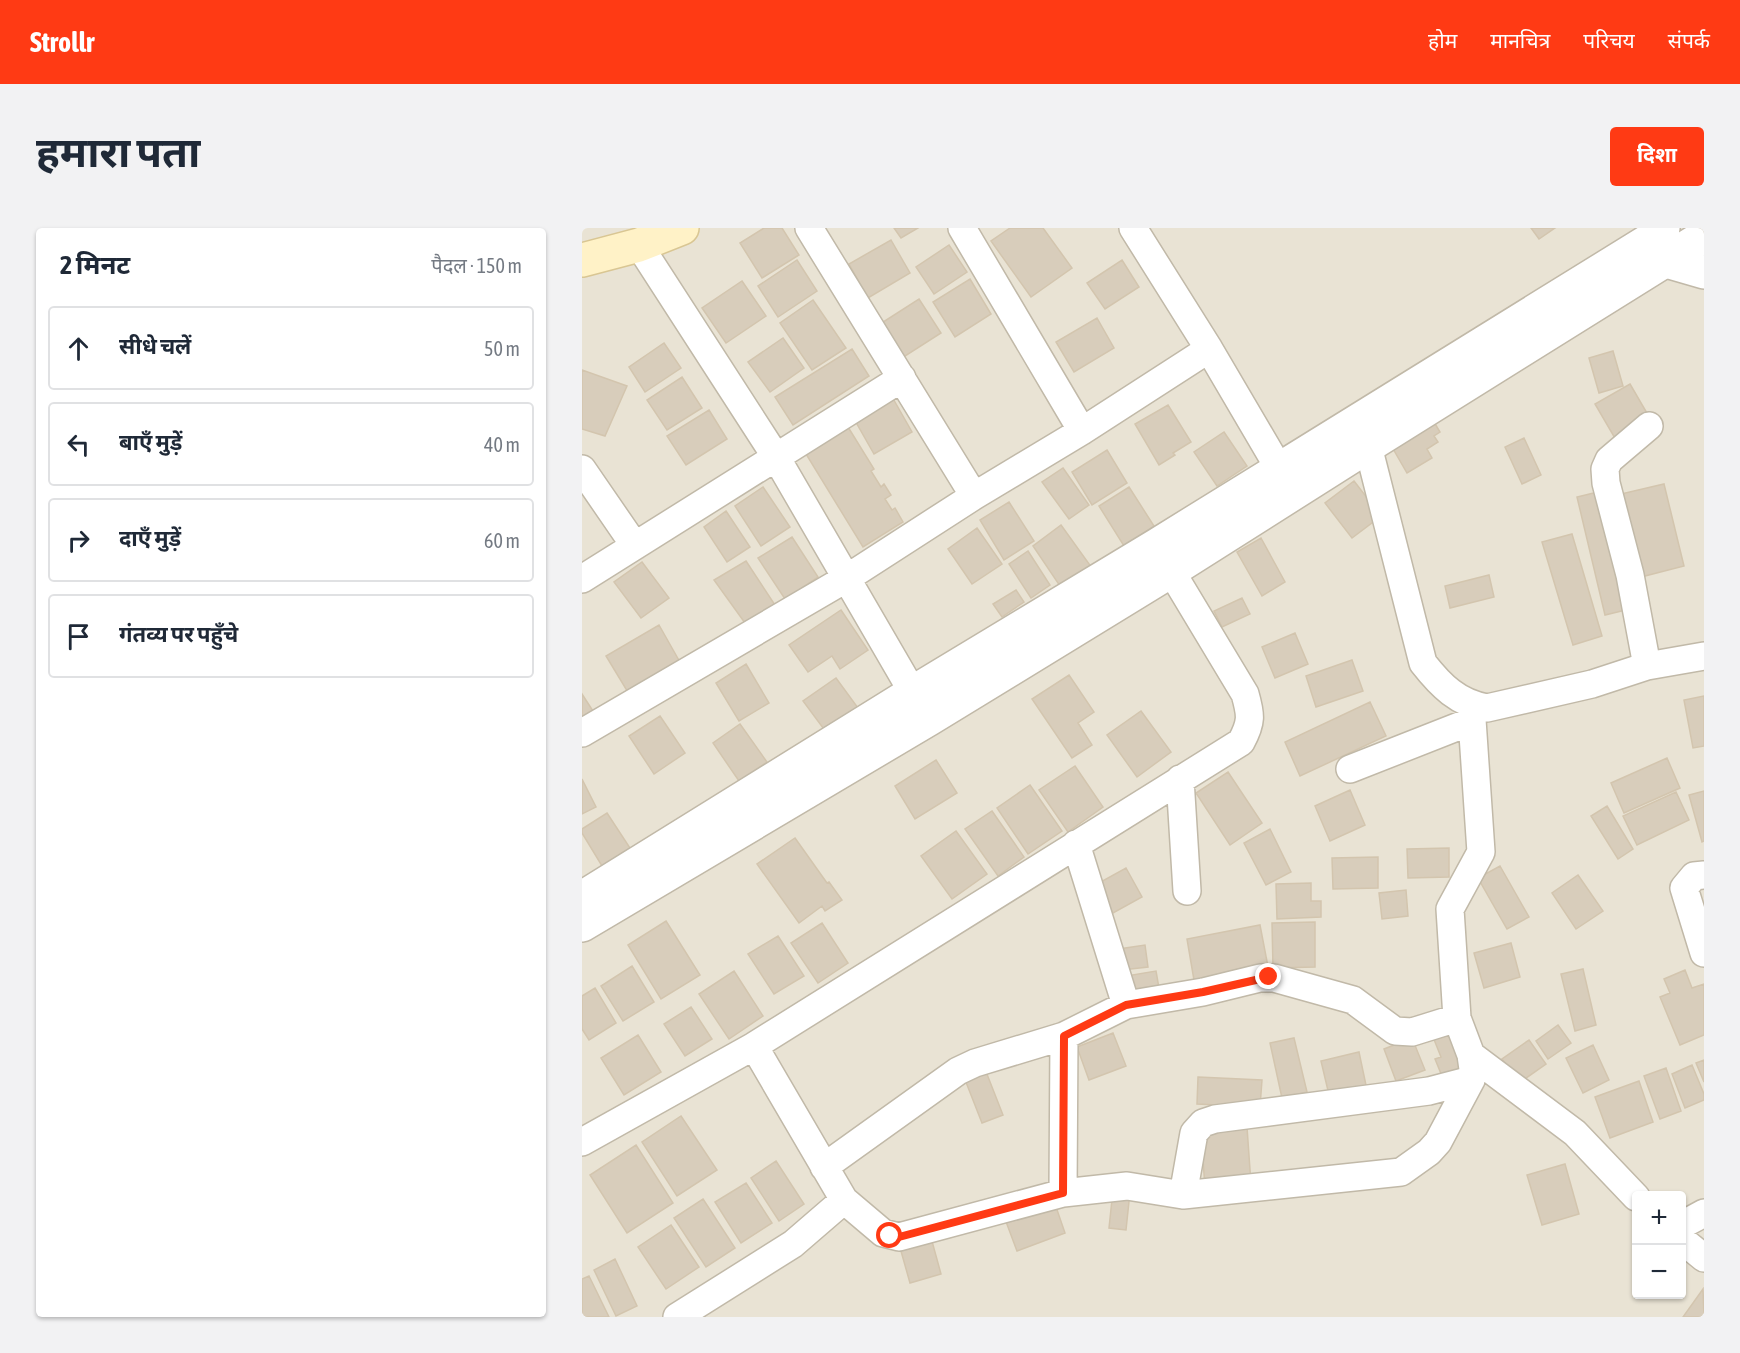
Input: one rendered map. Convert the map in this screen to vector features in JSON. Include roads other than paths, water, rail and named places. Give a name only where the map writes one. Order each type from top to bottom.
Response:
[{"type":"main road","points":[[582,260],[639,245],[682,228]]},
{"type":"street","points":[[808,228],[974,496]]},
{"type":"street","points":[[962,228],[1082,431]]},
{"type":"street","points":[[1133,228],[1209,349],[1286,481]]},
{"type":"street","points":[[582,898],[920,706],[1171,571],[1286,481],[1654,239],[1695,237]]},
{"type":"street","points":[[1654,239],[1704,272]]},
{"type":"street","points":[[582,925],[920,706],[1157,545],[1286,481],[1368,446],[1654,239]]},
{"type":"street","points":[[639,245],[776,457],[920,706]]},
{"type":"street","points":[[582,733],[847,578],[1209,349]]},
{"type":"street","points":[[582,579],[902,378]]},
{"type":"street","points":[[1647,666],[1630,575],[1606,483],[1605,469],[1609,460],[1649,426]]},
{"type":"street","points":[[754,1046],[844,1200],[883,1233],[899,1237],[1063,1193],[1127,1186],[1184,1195],[1401,1172],[1429,1152],[1438,1142],[1471,1068],[1457,1018],[1450,909],[1481,852],[1471,713],[1440,685],[1423,663],[1368,446]]},
{"type":"street","points":[[582,469],[635,546]]},
{"type":"street","points":[[582,1142],[754,1046],[1241,742],[1249,729],[1251,716],[1245,694],[1171,571]]},
{"type":"street","points":[[1350,769],[1471,713],[1592,684],[1647,666],[1704,656]]},
{"type":"street","points":[[1180,779],[1187,891]]},
{"type":"street","points":[[1076,844],[1126,1005]]},
{"type":"street","points":[[1704,875],[1694,876],[1684,888],[1704,953]]},
{"type":"street","points":[[824,1167],[958,1071],[975,1063],[1064,1036],[1126,1005],[1203,992],[1260,978],[1274,978],[1353,1000],[1395,1031],[1412,1032],[1457,1018]]},
{"type":"street","points":[[1063,1193],[1064,1036]]},
{"type":"street","points":[[1184,1195],[1194,1133],[1203,1123],[1215,1119],[1429,1091],[1471,1068]]},
{"type":"street","points":[[1471,1068],[1575,1133],[1632,1193]]},
{"type":"street","points":[[677,1317],[793,1244],[844,1200]]},
{"type":"street","points":[[1686,1223],[1704,1213]]},
{"type":"street","points":[[1686,1243],[1704,1258]]}]
